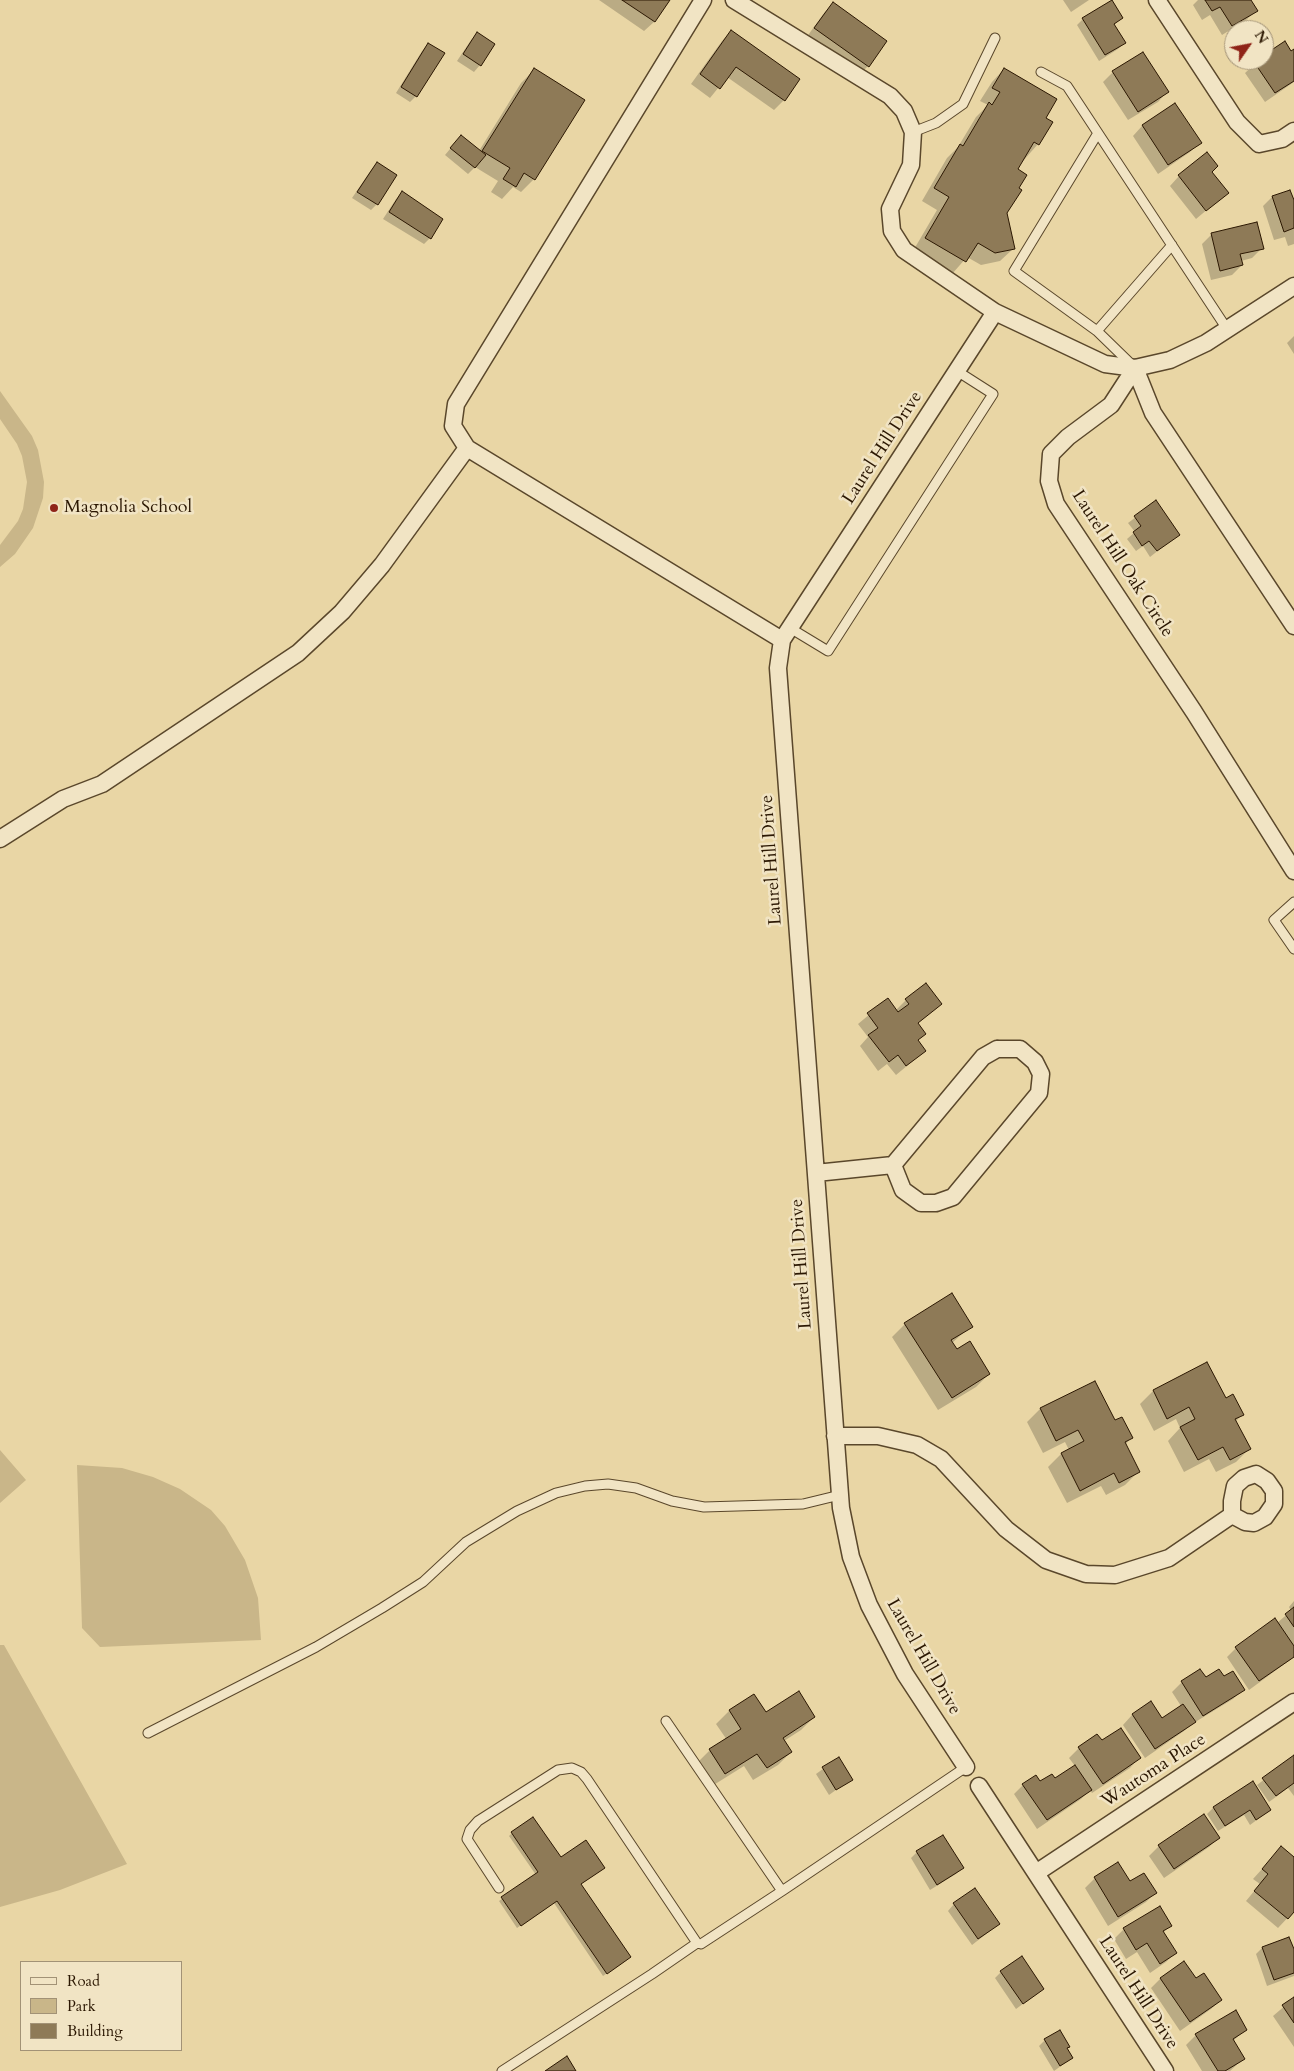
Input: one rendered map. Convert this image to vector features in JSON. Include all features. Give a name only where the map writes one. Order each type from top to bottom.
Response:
[{"type":"street","points":[[703,0],[456,404],[453,426],[467,448],[786,634]]},
{"type":"street","points":[[734,0],[890,96],[904,111],[913,132],[911,165],[890,209],[892,231],[904,250],[995,312],[1105,364],[1135,368],[1170,360],[1206,343],[1294,286]]},
{"type":"street","points":[[1157,0],[1237,122],[1259,144],[1282,139],[1294,130]]},
{"type":"street","name":"Laurel Hill Drive","points":[[966,1767],[905,1674],[869,1605],[852,1557],[841,1508],[778,668],[786,634],[995,312]]},
{"type":"street","points":[[1135,368],[1153,413],[1294,626]]},
{"type":"street","name":"Laurel Hill Oak Circle","points":[[1135,368],[1111,405],[1068,437],[1051,454],[1049,480],[1056,504],[1194,712],[1294,871]]},
{"type":"street","points":[[0,839],[63,799],[102,784],[298,652],[342,612],[382,564],[467,448]]},
{"type":"street","points":[[816,1173],[893,1165],[983,1057],[997,1049],[1020,1049],[1035,1062],[1041,1074],[1039,1093],[954,1197],[936,1203],[921,1203],[903,1190],[893,1165]]},
{"type":"street","points":[[835,1436],[878,1436],[917,1445],[941,1459],[1006,1529],[1046,1560],[1086,1574],[1116,1576],[1168,1558],[1232,1515]]},
{"type":"street","name":"Wautoma Place","points":[[1036,1873],[1294,1702]]},
{"type":"street","name":"Laurel Hill Drive","points":[[979,1786],[1165,2071]]},
{"type":"lane","points":[[913,132],[936,122],[963,104],[995,38]]},
{"type":"lane","points":[[1041,72],[1067,86],[1227,329]]},
{"type":"lane","points":[[1098,133],[1014,270],[1097,331],[1135,368]]},
{"type":"lane","points":[[1097,331],[1172,245]]},
{"type":"lane","points":[[786,634],[828,651],[993,394],[957,371]]},
{"type":"lane","points":[[1294,902],[1274,920],[1294,949]]},
{"type":"lane","points":[[148,1733],[316,1647],[374,1613],[423,1582],[466,1542],[517,1511],[556,1493],[585,1486],[608,1484],[636,1488],[672,1501],[704,1507],[803,1504],[840,1495]]},
{"type":"lane","points":[[666,1721],[782,1891]]},
{"type":"lane","points":[[499,1888],[467,1839],[470,1830],[478,1822],[558,1770],[572,1768],[581,1772],[587,1779],[697,1942],[701,1944],[966,1767]]},
{"type":"lane","points":[[502,2071],[652,1974],[697,1942]]},
{"type":"green space","points":[[0,391],[32,436],[38,450],[44,482],[43,498],[33,528],[15,554],[0,567],[0,545],[18,521],[23,509],[27,482],[22,456],[17,444],[0,419]]},
{"type":"green space","points":[[0,1450],[26,1480],[0,1503]]},
{"type":"green space","points":[[77,1465],[122,1468],[153,1477],[180,1489],[211,1510],[225,1526],[245,1560],[258,1598],[261,1640],[100,1647],[82,1628]]},
{"type":"green space","points":[[0,1645],[4,1645],[127,1864],[60,1890],[0,1907]]},
{"type":"building","points":[[622,0],[670,0],[655,22]]},
{"type":"building","points":[[1112,0],[1123,18],[1114,24],[1126,43],[1105,55],[1082,18]]},
{"type":"building","points":[[1205,0],[1251,0],[1258,11],[1242,20],[1228,20],[1220,7],[1212,11]]},
{"type":"building","points":[[833,2],[887,41],[869,67],[814,28]]},
{"type":"building","points":[[731,30],[800,79],[785,101],[736,67],[720,89],[700,74]]},
{"type":"building","points":[[477,32],[495,44],[481,66],[463,54]]},
{"type":"building","points":[[1285,41],[1291,51],[1294,49],[1294,81],[1275,93],[1259,70],[1274,70],[1274,48]]},
{"type":"building","points":[[428,43],[445,53],[417,97],[401,87]]},
{"type":"building","points":[[1143,52],[1169,92],[1138,112],[1112,71]]},
{"type":"building","points":[[534,68],[585,100],[535,180],[524,173],[516,187],[503,179],[510,168],[482,151]]},
{"type":"building","points":[[1004,68],[1057,99],[1046,118],[1053,122],[1039,145],[1034,142],[1018,169],[1027,175],[1019,188],[1022,190],[1007,213],[1015,249],[995,253],[978,243],[966,262],[925,238],[949,197],[934,188],[960,144],[963,146],[989,102],[992,105],[1000,92],[992,88]]},
{"type":"building","points":[[1175,103],[1202,143],[1168,165],[1142,125]]},
{"type":"building","points":[[461,135],[486,155],[475,168],[450,148]]},
{"type":"building","points":[[1207,152],[1218,166],[1212,172],[1229,193],[1206,211],[1178,175]]},
{"type":"building","points":[[377,162],[397,175],[378,205],[357,192]]},
{"type":"building","points":[[1290,190],[1294,200],[1294,228],[1284,232],[1272,196]]},
{"type":"building","points":[[402,191],[443,219],[431,239],[389,212]]},
{"type":"building","points":[[1257,222],[1264,249],[1240,254],[1243,265],[1220,271],[1211,233]]},
{"type":"building","points":[[1156,500],[1180,535],[1157,551],[1149,541],[1142,546],[1133,532],[1141,526],[1134,516]]},
{"type":"building","points":[[926,983],[942,1004],[918,1023],[926,1034],[918,1040],[926,1051],[906,1066],[898,1055],[889,1062],[868,1035],[878,1028],[867,1013],[888,998],[898,1012],[909,1004],[905,999]]},
{"type":"building","points":[[952,1293],[973,1327],[951,1340],[957,1349],[970,1341],[990,1374],[952,1398],[904,1323]]},
{"type":"building","points":[[1207,1362],[1226,1398],[1233,1394],[1244,1415],[1235,1419],[1251,1449],[1230,1460],[1223,1447],[1198,1460],[1180,1427],[1195,1419],[1189,1407],[1167,1419],[1153,1390]]},
{"type":"building","points":[[1095,1381],[1115,1420],[1122,1417],[1133,1438],[1125,1442],[1140,1472],[1119,1483],[1114,1473],[1080,1491],[1061,1453],[1084,1441],[1078,1430],[1056,1441],[1040,1408]]},
{"type":"building","points":[[1294,1607],[1294,1627],[1285,1614]]},
{"type":"building","points":[[1275,1618],[1294,1646],[1294,1657],[1259,1681],[1235,1647]]},
{"type":"building","points":[[1200,1669],[1206,1677],[1219,1669],[1224,1676],[1233,1671],[1245,1690],[1203,1716],[1181,1681]]},
{"type":"building","points":[[799,1691],[815,1717],[783,1738],[792,1752],[767,1768],[757,1754],[725,1774],[709,1749],[741,1729],[729,1710],[754,1694],[766,1712]]},
{"type":"building","points":[[1151,1701],[1162,1718],[1183,1704],[1196,1722],[1155,1749],[1132,1714]]},
{"type":"building","points":[[1121,1728],[1141,1758],[1103,1784],[1078,1747],[1097,1734],[1102,1740]]},
{"type":"building","points":[[1294,1755],[1294,1783],[1276,1796],[1262,1778]]},
{"type":"building","points":[[839,1757],[853,1780],[836,1790],[822,1767]]},
{"type":"building","points":[[1075,1765],[1092,1790],[1047,1820],[1022,1784],[1036,1775],[1040,1781],[1052,1774],[1055,1778]]},
{"type":"building","points":[[1253,1781],[1271,1810],[1256,1820],[1250,1810],[1225,1826],[1213,1807]]},
{"type":"building","points":[[1204,1814],[1220,1838],[1174,1869],[1158,1845]]},
{"type":"building","points":[[533,1817],[561,1857],[586,1840],[605,1868],[581,1884],[631,1957],[607,1974],[557,1901],[521,1926],[501,1897],[538,1872],[511,1832]]},
{"type":"building","points":[[943,1835],[964,1868],[937,1885],[916,1851]]},
{"type":"building","points":[[1281,1846],[1294,1857],[1294,1912],[1288,1919],[1254,1891],[1268,1874],[1262,1869]]},
{"type":"building","points":[[1118,1862],[1130,1881],[1144,1873],[1157,1893],[1118,1917],[1094,1877]]},
{"type":"building","points":[[975,1888],[1000,1924],[978,1939],[953,1903]]},
{"type":"building","points":[[1160,1906],[1172,1926],[1163,1931],[1177,1953],[1160,1964],[1147,1943],[1136,1950],[1123,1928]]},
{"type":"building","points":[[1289,1937],[1294,1949],[1294,1973],[1274,1980],[1262,1947]]},
{"type":"building","points":[[1022,1956],[1044,1989],[1023,2004],[1000,1971]]},
{"type":"building","points":[[1184,1961],[1196,1978],[1204,1973],[1222,2000],[1190,2022],[1160,1978]]},
{"type":"building","points":[[1294,1997],[1294,2023],[1282,2005]]},
{"type":"building","points":[[1236,2010],[1247,2030],[1233,2039],[1245,2059],[1225,2071],[1218,2071],[1195,2034]]},
{"type":"building","points":[[1060,2030],[1070,2047],[1067,2048],[1073,2058],[1060,2066],[1044,2039]]},
{"type":"building","points":[[567,2056],[576,2071],[545,2071]]},
{"type":"place","name":"Magnolia School","points":[[54,508]]}]
